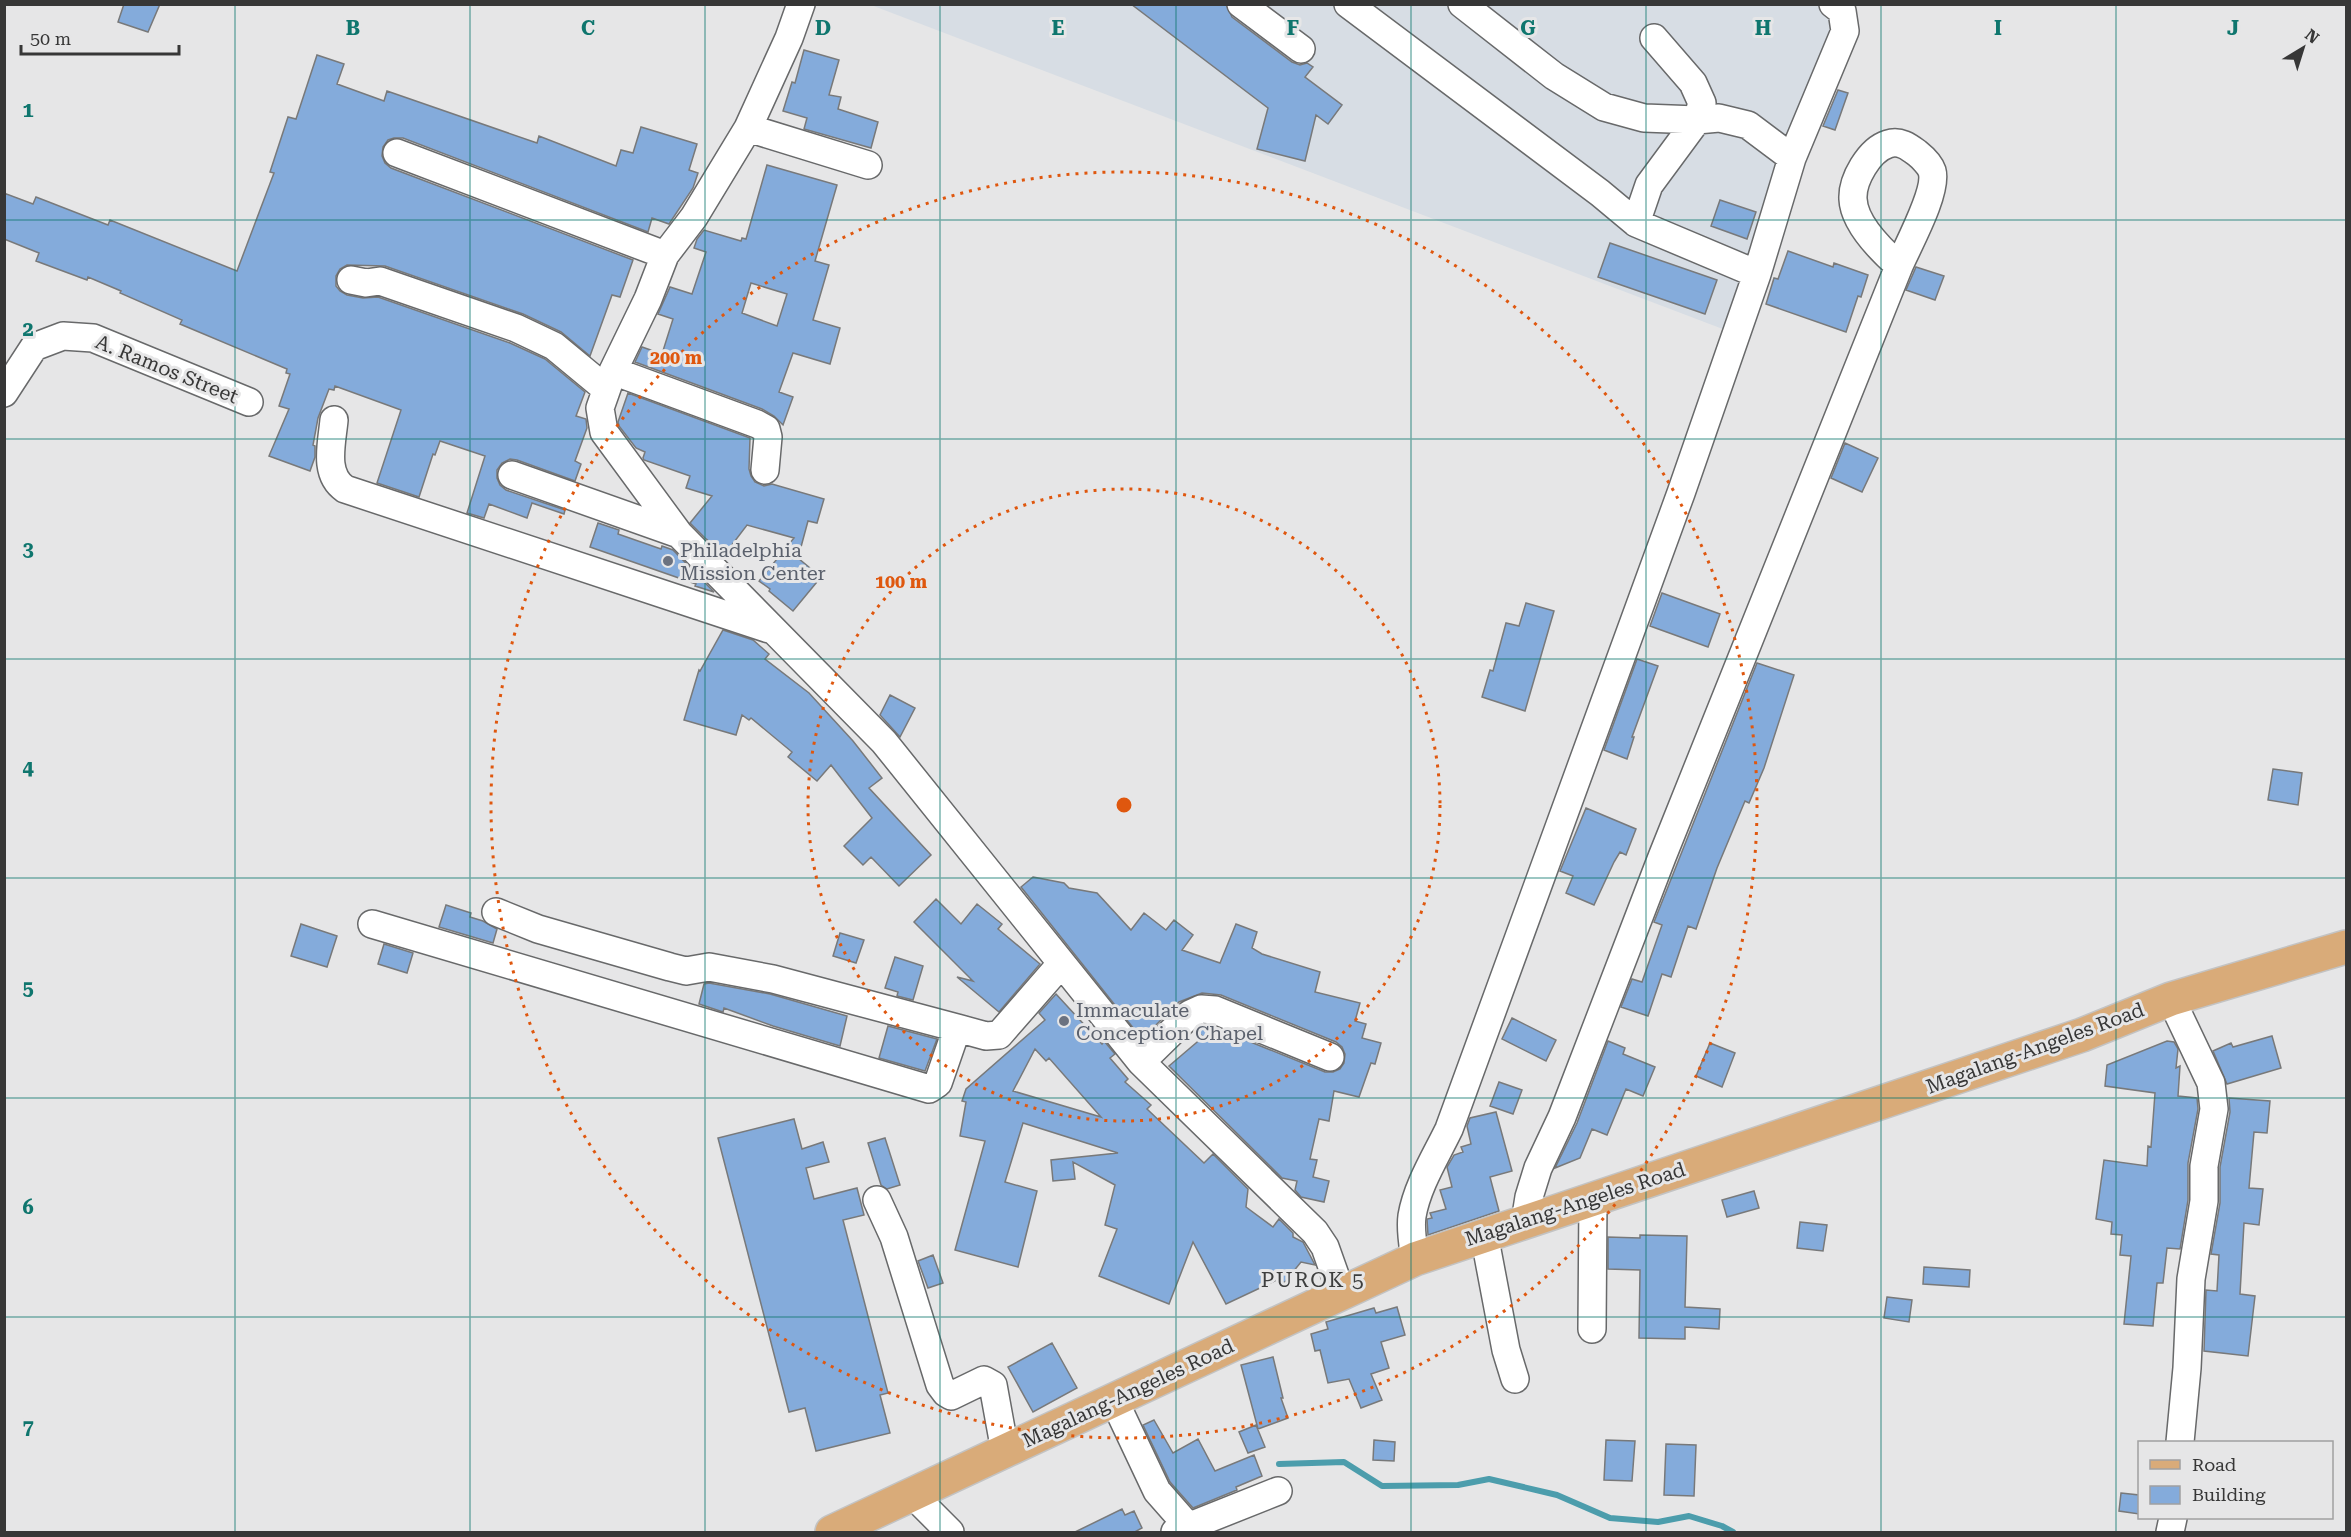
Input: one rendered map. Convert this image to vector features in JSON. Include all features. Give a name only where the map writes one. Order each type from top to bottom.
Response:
[{"type":"main road","name":"Magalang-Angeles Road","points":[[832,1533],[1415,1259],[2082,1035],[2171,999],[2346,947]]},
{"type":"street","points":[[801,4],[789,38],[748,128],[694,217],[665,255],[600,408],[604,432],[679,534],[884,742],[1141,1062],[1315,1232],[1325,1247],[1341,1292]]},
{"type":"street","points":[[1240,4],[1301,50]]},
{"type":"street","points":[[1348,4],[1591,186],[1636,223],[1757,274]]},
{"type":"street","points":[[1462,4],[1554,76],[1604,107],[1644,118],[1697,120],[1719,118],[1748,125],[1792,158]]},
{"type":"street","points":[[1415,1259],[1412,1234],[1413,1216],[1419,1193],[1449,1129],[1681,493],[1757,274],[1792,158],[1845,31],[1842,11],[1833,4]]},
{"type":"street","points":[[1636,223],[1649,185],[1697,120],[1702,103],[1693,83],[1654,38]]},
{"type":"street","points":[[748,128],[868,165]]},
{"type":"street","points":[[397,153],[665,255]]},
{"type":"street","points":[[1524,1222],[1538,1168],[1562,1117],[1662,857],[1899,266]]},
{"type":"street","points":[[351,280],[366,283],[380,281],[516,327],[554,346],[610,380],[757,424],[766,429],[768,437],[765,470]]},
{"type":"street","name":"A. Ramos Street","points":[[4,393],[34,347],[63,336],[93,338],[249,402]]},
{"type":"street","points":[[334,420],[330,472],[336,483],[345,489],[773,630]]},
{"type":"street","points":[[512,475],[679,534]]},
{"type":"street","points":[[496,912],[538,929],[670,967],[686,971],[709,967],[773,979],[986,1036],[999,1035],[1061,964]]},
{"type":"street","points":[[372,924],[929,1089],[938,1083],[957,1028]]},
{"type":"street","points":[[2171,999],[2211,1083],[2214,1109],[2204,1167],[2204,1201],[2191,1279],[2187,1368],[2180,1441]]},
{"type":"street","points":[[1141,1062],[1190,1014],[1201,1009],[1215,1010],[1330,1057]]},
{"type":"street","points":[[1592,1329],[1593,1199]]},
{"type":"street","points":[[877,1200],[894,1237],[940,1385],[951,1396],[984,1380],[993,1385],[1005,1451]]},
{"type":"street","points":[[1484,1234],[1506,1350],[1515,1379]]},
{"type":"street","points":[[1114,1400],[1157,1491],[1185,1531],[1278,1491]]},
{"type":"street","points":[[913,1496],[950,1533]]},
{"type":"shaded area","points":[[871,5],[1841,5],[1728,331]]},
{"type":"building","points":[[124,4],[160,4],[148,32],[118,22]]},
{"type":"building","points":[[1131,4],[1226,4],[1232,17],[1292,62],[1300,65],[1307,63],[1313,67],[1305,77],[1342,105],[1328,124],[1316,115],[1305,161],[1257,149],[1268,108]]},
{"type":"building","points":[[804,50],[839,60],[829,95],[841,97],[838,109],[878,122],[871,148],[804,129],[807,118],[783,111],[792,82],[795,83]]},
{"type":"building","points":[[317,55],[344,64],[337,84],[384,101],[387,91],[537,143],[539,136],[616,166],[621,150],[633,153],[641,127],[697,144],[689,170],[698,173],[693,188],[669,224],[652,218],[648,232],[403,138],[388,140],[383,147],[382,156],[391,168],[633,260],[620,297],[612,295],[590,356],[561,332],[523,314],[385,266],[347,265],[340,269],[336,276],[336,286],[347,295],[363,298],[378,297],[510,343],[545,359],[585,392],[576,416],[586,419],[587,428],[575,461],[581,464],[575,481],[510,459],[502,463],[497,470],[500,485],[506,490],[565,510],[564,514],[532,503],[527,518],[489,504],[484,518],[467,513],[485,456],[440,441],[435,455],[433,454],[419,497],[377,483],[401,410],[335,386],[334,390],[329,389],[318,418],[313,445],[315,446],[315,457],[310,471],[269,456],[289,409],[279,406],[290,374],[286,373],[287,369],[180,324],[182,320],[120,293],[121,291],[88,277],[87,280],[36,261],[39,253],[4,239],[4,193],[33,204],[36,197],[108,225],[110,220],[237,271],[274,173],[270,172],[288,117],[296,119]]},
{"type":"building","points":[[1838,90],[1848,93],[1835,130],[1823,126]]},
{"type":"building","points":[[767,165],[837,185],[815,261],[829,265],[813,320],[840,328],[830,364],[793,353],[779,392],[793,397],[783,425],[762,409],[635,362],[642,347],[662,354],[673,319],[658,314],[670,287],[692,294],[706,252],[694,248],[704,230],[741,241],[742,238],[746,239]],"holes":[[[751,283],[787,294],[777,326],[742,313]]]},
{"type":"building","points":[[1720,200],[1756,212],[1747,239],[1711,226]]},
{"type":"building","points":[[1610,243],[1717,280],[1705,314],[1598,277]]},
{"type":"building","points":[[1788,251],[1833,267],[1834,263],[1868,275],[1846,332],[1766,304],[1774,278],[1778,279]]},
{"type":"building","points":[[1916,267],[1944,276],[1935,300],[1906,290]]},
{"type":"building","points":[[628,393],[750,438],[749,469],[755,482],[764,486],[772,484],[824,499],[817,523],[808,521],[798,558],[821,577],[793,611],[759,581],[794,538],[747,525],[725,554],[705,538],[690,523],[712,496],[686,488],[690,476],[644,460],[645,452],[636,448],[618,422]]},
{"type":"building","points":[[1845,443],[1878,458],[1862,492],[1831,478]]},
{"type":"building","points":[[598,523],[619,530],[618,534],[661,549],[662,546],[673,550],[714,592],[590,547]]},
{"type":"building","points":[[1662,593],[1720,614],[1708,647],[1650,626]]},
{"type":"building","points":[[1526,603],[1554,611],[1525,711],[1482,697],[1490,670],[1493,671],[1506,623],[1519,626]]},
{"type":"building","points":[[723,630],[753,640],[769,654],[765,659],[809,693],[853,741],[882,778],[869,788],[931,855],[899,886],[871,857],[863,865],[844,846],[872,818],[831,765],[817,781],[788,757],[792,752],[751,718],[749,720],[742,715],[736,735],[684,720],[699,670]]},
{"type":"building","points":[[1637,659],[1658,666],[1632,737],[1634,737],[1627,759],[1604,750]]},
{"type":"building","points":[[1757,663],[1794,675],[1764,768],[1749,803],[1745,801],[1717,868],[1696,929],[1688,926],[1671,977],[1662,974],[1648,1016],[1621,1007],[1632,979],[1642,982],[1662,925],[1654,922]]},
{"type":"building","points":[[890,695],[915,708],[900,737],[880,715]]},
{"type":"building","points":[[2273,769],[2302,773],[2298,805],[2268,800]]},
{"type":"building","points":[[1586,808],[1636,829],[1626,855],[1620,852],[1594,905],[1566,893],[1573,876],[1560,871]]},
{"type":"building","points":[[1033,877],[1064,883],[1069,888],[1097,893],[1131,930],[1144,913],[1166,930],[1174,920],[1193,935],[1182,950],[1220,963],[1236,924],[1257,932],[1252,948],[1262,954],[1320,972],[1315,992],[1360,1003],[1355,1021],[1366,1024],[1362,1038],[1381,1043],[1375,1064],[1371,1063],[1359,1097],[1334,1091],[1329,1121],[1319,1119],[1310,1159],[1317,1160],[1313,1177],[1329,1181],[1324,1202],[1301,1197],[1295,1190],[1297,1181],[1282,1178],[1169,1066],[1203,1037],[1196,1030],[1204,1025],[1325,1072],[1340,1069],[1344,1063],[1345,1054],[1342,1047],[1336,1042],[1221,995],[1202,993],[1179,1002],[1142,1039],[1021,887]]},
{"type":"building","points":[[936,899],[961,924],[977,904],[1002,924],[998,929],[1040,964],[999,1012],[957,977],[973,981],[914,922]]},
{"type":"building","points":[[446,905],[471,913],[470,917],[497,929],[493,943],[439,927]]},
{"type":"building","points":[[301,924],[337,936],[327,967],[291,956]]},
{"type":"building","points":[[840,933],[864,940],[856,963],[833,956]]},
{"type":"building","points":[[384,944],[413,953],[407,973],[378,964]]},
{"type":"building","points":[[895,957],[923,966],[913,1000],[897,996],[898,992],[885,988]]},
{"type":"building","points":[[704,984],[770,994],[847,1016],[840,1046],[773,1026],[724,1008],[723,1012],[699,1004]]},
{"type":"building","points":[[1056,994],[1102,1044],[1104,1041],[1115,1054],[1110,1058],[1128,1079],[1125,1082],[1151,1105],[1147,1109],[1204,1163],[1213,1154],[1248,1189],[1246,1207],[1273,1227],[1279,1219],[1293,1233],[1293,1237],[1303,1242],[1315,1265],[1301,1262],[1284,1283],[1279,1279],[1226,1304],[1193,1242],[1169,1304],[1099,1276],[1117,1229],[1105,1225],[1115,1185],[1073,1162],[1075,1179],[1053,1181],[1051,1160],[1118,1153],[1023,1123],[1005,1182],[1037,1191],[1018,1267],[955,1250],[985,1141],[960,1136],[966,1102],[962,1101],[966,1089],[1045,1020],[1039,1013]],"holes":[[[1035,1049],[1046,1061],[1049,1058],[1101,1117],[1013,1091]]]},
{"type":"building","points":[[1512,1018],[1556,1040],[1546,1061],[1502,1039]]},
{"type":"building","points":[[888,1026],[937,1039],[925,1071],[879,1058]]},
{"type":"building","points":[[2272,1036],[2281,1068],[2227,1084],[2213,1051],[2231,1043],[2233,1047]]},
{"type":"building","points":[[1608,1041],[1625,1048],[1623,1054],[1655,1067],[1643,1096],[1626,1089],[1607,1135],[1592,1129],[1580,1158],[1555,1168],[1577,1123]]},
{"type":"building","points":[[2167,1041],[2174,1042],[2178,1049],[2176,1068],[2180,1066],[2178,1096],[2197,1098],[2198,1109],[2188,1163],[2188,1200],[2180,1249],[2167,1248],[2163,1283],[2157,1283],[2153,1326],[2124,1324],[2131,1256],[2120,1255],[2122,1235],[2111,1234],[2112,1222],[2096,1219],[2104,1160],[2147,1166],[2148,1146],[2151,1147],[2155,1093],[2105,1086],[2107,1065]]},
{"type":"building","points":[[1710,1043],[1735,1053],[1722,1087],[1696,1076]]},
{"type":"building","points":[[1499,1082],[1522,1090],[1513,1114],[1490,1106]]},
{"type":"building","points":[[2229,1098],[2270,1101],[2267,1133],[2254,1132],[2249,1188],[2263,1189],[2259,1225],[2244,1223],[2240,1294],[2255,1296],[2248,1356],[2204,1351],[2206,1290],[2217,1291],[2219,1255],[2211,1254],[2220,1203],[2220,1167],[2230,1112]]},
{"type":"building","points":[[1496,1112],[1512,1171],[1490,1177],[1499,1211],[1428,1235],[1427,1219],[1432,1218],[1430,1213],[1446,1209],[1440,1190],[1452,1187],[1447,1167],[1454,1155],[1463,1152],[1461,1147],[1471,1144],[1467,1126],[1470,1118]]},
{"type":"building","points":[[794,1119],[802,1149],[823,1142],[829,1162],[806,1168],[814,1199],[857,1188],[864,1215],[843,1220],[888,1393],[880,1395],[890,1433],[816,1451],[805,1408],[789,1412],[718,1138]]},
{"type":"building","points":[[885,1138],[900,1185],[887,1189],[881,1185],[868,1143]]},
{"type":"building","points":[[1754,1191],[1759,1208],[1727,1217],[1722,1200]]},
{"type":"building","points":[[1800,1222],[1827,1225],[1823,1251],[1797,1248]]},
{"type":"building","points":[[1640,1235],[1687,1236],[1685,1307],[1720,1309],[1719,1329],[1685,1327],[1685,1339],[1639,1338],[1640,1270],[1608,1269],[1608,1237],[1640,1238]]},
{"type":"building","points":[[933,1255],[943,1283],[928,1288],[918,1261]]},
{"type":"building","points":[[1924,1267],[1970,1270],[1969,1287],[1923,1284]]},
{"type":"building","points":[[1887,1297],[1912,1300],[1909,1322],[1884,1318]]},
{"type":"building","points":[[1397,1307],[1405,1335],[1381,1342],[1389,1368],[1371,1374],[1382,1400],[1361,1408],[1349,1379],[1328,1383],[1320,1350],[1315,1351],[1311,1334],[1328,1329],[1326,1322],[1374,1308],[1376,1313]]},
{"type":"building","points":[[1052,1343],[1077,1388],[1033,1412],[1008,1367]]},
{"type":"building","points":[[1273,1357],[1283,1398],[1281,1398],[1288,1418],[1258,1429],[1241,1365]]},
{"type":"building","points":[[1154,1420],[1173,1453],[1198,1439],[1215,1471],[1254,1455],[1262,1476],[1236,1487],[1237,1490],[1193,1508],[1170,1482],[1143,1425]]},
{"type":"building","points":[[1256,1425],[1265,1447],[1248,1453],[1239,1432]]},
{"type":"building","points":[[1374,1440],[1395,1442],[1394,1461],[1373,1460]]},
{"type":"building","points":[[1606,1440],[1635,1441],[1632,1481],[1604,1480]]},
{"type":"building","points":[[1666,1444],[1696,1445],[1694,1496],[1664,1495]]},
{"type":"building","points":[[2121,1493],[2138,1495],[2138,1514],[2119,1511]]},
{"type":"building","points":[[1122,1509],[1125,1515],[1134,1511],[1142,1528],[1133,1533],[1073,1533]]},
{"type":"waterway","points":[[1279,1464],[1344,1462],[1382,1486],[1458,1485],[1489,1479],[1557,1495],[1610,1518],[1658,1522],[1689,1516],[1722,1526],[1733,1532]]},
{"type":"place","name":"Philadelphia Mission Center","points":[[668,561]]},
{"type":"place","name":"Immaculate Conception Chapel","points":[[1064,1021]]},
{"type":"district","name":"PUROK 5","points":[[1313,1280]]}]
